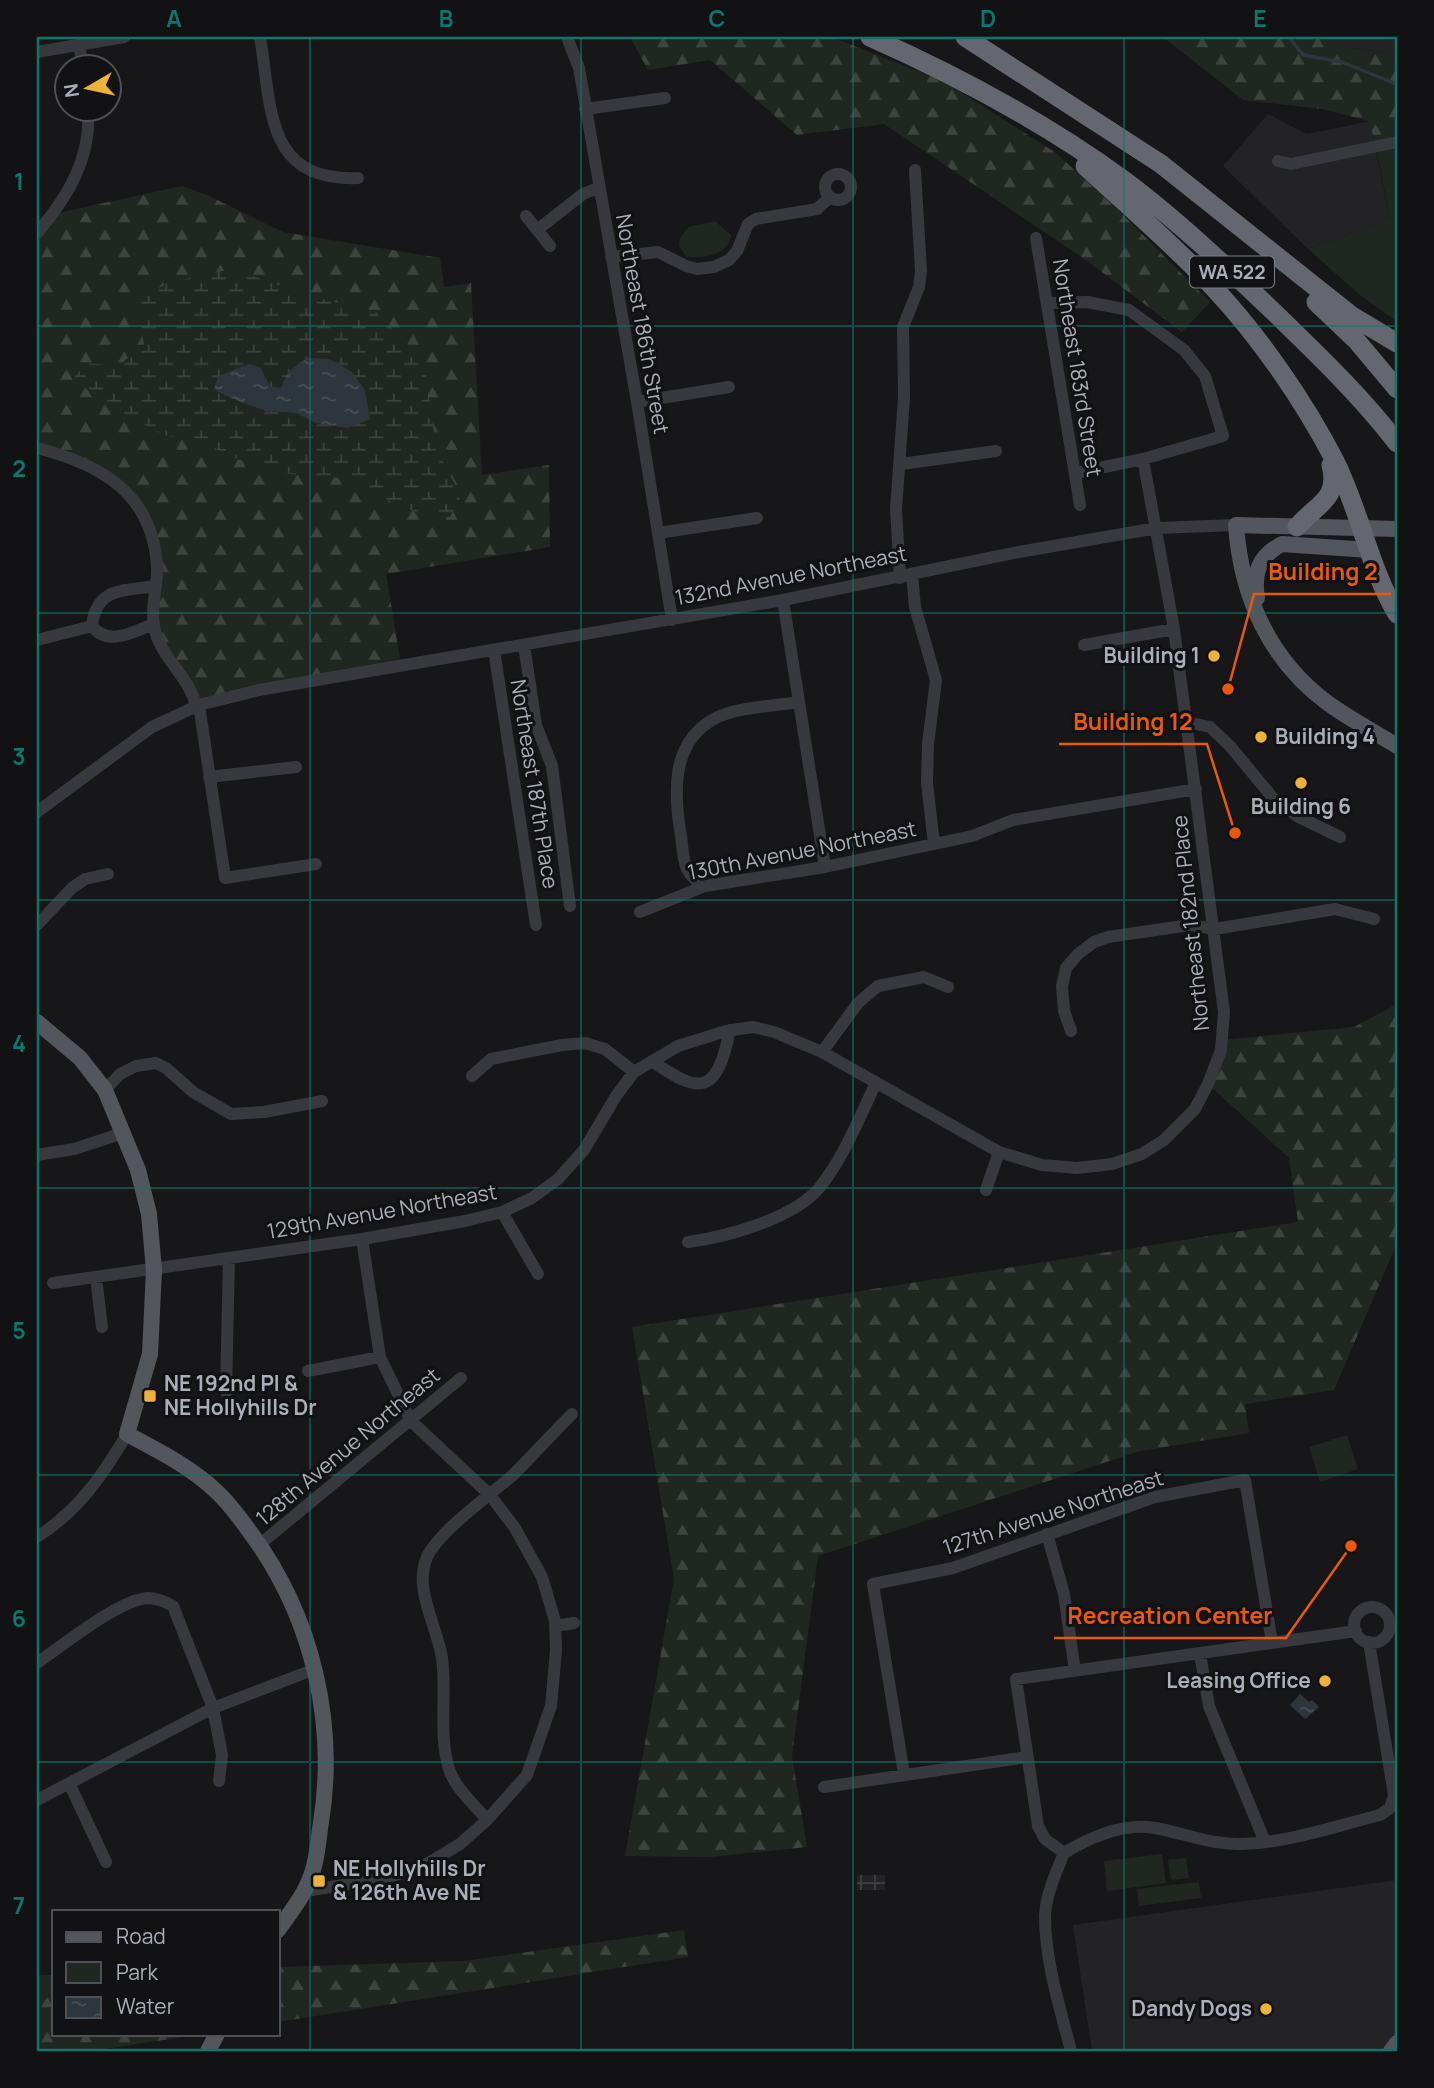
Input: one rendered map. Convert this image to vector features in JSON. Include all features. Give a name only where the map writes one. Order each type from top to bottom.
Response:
[{"type":"highway","name":"WA 522","points":[[870,37],[950,73],[1044,126],[1126,182],[1229,269],[1326,363],[1397,443]]},
{"type":"highway","name":"WA 522","points":[[965,37],[1161,164],[1240,229],[1356,340],[1397,389]]},
{"type":"highway","points":[[1044,126],[1213,287],[1266,352],[1327,447],[1363,529],[1383,589],[1397,614]]},
{"type":"highway","points":[[1240,229],[1352,316],[1397,343]]},
{"type":"highway","points":[[1297,527],[1306,515],[1328,498],[1333,489],[1335,479],[1327,447]]},
{"type":"main road","name":"132nd Avenue Northeast","points":[[1236,525],[1397,529]]},
{"type":"main road","points":[[1236,525],[1237,549],[1245,587],[1262,628],[1282,659],[1312,691],[1397,746]]},
{"type":"main road","points":[[1262,628],[1254,584],[1261,561],[1270,550],[1282,544],[1369,550]]},
{"type":"main road","points":[[37,1022],[79,1058],[105,1090],[138,1170],[149,1214],[154,1270],[150,1354],[127,1434],[162,1452],[216,1491],[259,1545],[284,1586],[300,1619],[315,1669],[325,1720],[326,1794],[313,1872],[305,1891],[280,1927]]},
{"type":"main road","points":[[1391,2051],[1397,2043]]},
{"type":"street","points":[[37,52],[124,37]]},
{"type":"street","points":[[260,37],[275,123],[287,152],[298,164],[324,177],[359,178]]},
{"type":"street","name":"Northeast 186th Street","points":[[567,37],[579,68],[672,620]]},
{"type":"street","points":[[79,44],[80,52]]},
{"type":"street","points":[[585,109],[665,98]]},
{"type":"street","points":[[37,233],[68,192],[80,166],[87,141],[88,122]]},
{"type":"street","points":[[1278,161],[1290,164],[1397,142]]},
{"type":"street","points":[[915,170],[921,271],[919,287],[902,327],[904,398],[897,509],[906,576],[936,680],[928,744],[927,783],[934,844]]},
{"type":"street","points":[[537,230],[583,194],[598,188]]},
{"type":"street","points":[[611,257],[658,252],[685,266],[697,269],[714,267],[729,260],[737,251],[748,224],[756,219],[817,209],[830,198]]},
{"type":"street","points":[[526,216],[550,246]]},
{"type":"street","name":"Northeast 183rd Street","points":[[1036,238],[1080,505]]},
{"type":"street","points":[[1047,303],[1087,302],[1129,310],[1184,350],[1205,376],[1223,436],[1143,459],[1075,473]]},
{"type":"street","points":[[637,402],[729,387]]},
{"type":"street","points":[[37,448],[69,456],[95,468],[118,484],[130,497],[150,531],[156,555],[153,624],[161,647],[184,679],[198,706],[225,878],[316,864]]},
{"type":"street","points":[[901,464],[996,451]]},
{"type":"street","name":"Northeast 182nd Place","points":[[1143,459],[1174,629],[1215,929],[1224,1012],[1223,1040],[1216,1065]]},
{"type":"street","points":[[658,533],[757,518]]},
{"type":"street","name":"132nd Avenue Northeast","points":[[37,812],[137,737],[171,717],[198,706],[259,690],[783,600],[1019,552],[1157,528],[1236,525]]},
{"type":"street","points":[[92,626],[97,603],[105,596],[156,586]]},
{"type":"street","points":[[783,600],[825,867]]},
{"type":"street","points":[[92,626],[97,632],[113,638],[153,624]]},
{"type":"street","points":[[37,640],[92,626]]},
{"type":"street","points":[[1084,645],[1174,629]]},
{"type":"street","points":[[524,645],[536,725],[551,766],[570,906]]},
{"type":"street","name":"Northeast 187th Place","points":[[494,650],[536,925]]},
{"type":"street","points":[[705,886],[692,879],[686,868],[675,802],[678,770],[685,751],[696,733],[714,719],[799,702]]},
{"type":"street","points":[[1187,722],[1210,727],[1230,746],[1273,798],[1297,816],[1340,837]]},
{"type":"street","points":[[209,777],[296,767]]},
{"type":"street","name":"130th Avenue Northeast","points":[[640,912],[705,886],[825,867],[972,836],[1013,820],[1196,789]]},
{"type":"street","points":[[37,925],[72,888],[85,879],[108,874]]},
{"type":"street","points":[[1071,1031],[1064,1011],[1062,986],[1066,968],[1094,942],[1108,937],[1190,925],[1215,929],[1335,909],[1374,919]]},
{"type":"street","points":[[822,1052],[858,1003],[878,986],[924,977],[948,987]]},
{"type":"street","name":"129th Avenue Northeast","points":[[53,1283],[362,1239],[502,1212],[532,1198],[558,1179],[584,1150],[616,1096],[634,1072],[678,1046],[730,1030],[753,1027],[774,1031],[822,1052],[999,1152],[1041,1165],[1077,1168],[1112,1164],[1142,1154],[1164,1140],[1195,1109],[1216,1065]]},
{"type":"street","points":[[652,1061],[687,1083],[702,1083],[718,1070],[730,1030]]},
{"type":"street","points":[[472,1076],[491,1059],[585,1043],[605,1049],[634,1072]]},
{"type":"street","points":[[105,1090],[120,1074],[136,1066],[156,1063],[166,1068],[193,1092],[232,1114],[264,1112],[322,1101]]},
{"type":"street","points":[[688,1242],[718,1238],[799,1207],[818,1189],[837,1162],[876,1083]]},
{"type":"street","points":[[37,1155],[74,1149],[123,1133]]},
{"type":"street","points":[[986,1190],[999,1152]]},
{"type":"street","points":[[502,1212],[538,1274]]},
{"type":"street","points":[[305,1891],[382,1879],[422,1867],[460,1844],[487,1820],[527,1775],[551,1706],[556,1650],[555,1626],[542,1577],[514,1528],[490,1495],[411,1421],[380,1357],[362,1239]]},
{"type":"street","points":[[226,1392],[229,1258]]},
{"type":"street","points":[[96,1278],[102,1327]]},
{"type":"street","points":[[308,1371],[380,1357]]},
{"type":"street","name":"128th Avenue Northeast","points":[[259,1545],[461,1378]]},
{"type":"street","points":[[487,1820],[450,1772],[444,1752],[442,1658],[423,1585],[422,1569],[430,1552],[461,1518],[490,1495],[572,1414]]},
{"type":"street","points":[[37,1537],[85,1497],[127,1434]]},
{"type":"street","name":"127th Avenue Northeast","points":[[904,1774],[873,1584],[953,1568],[1155,1497],[1245,1480],[1272,1642]]},
{"type":"street","points":[[1047,1534],[1064,1594],[1075,1671]]},
{"type":"street","points":[[37,1664],[128,1604],[146,1598],[163,1600],[173,1606],[213,1708],[222,1755],[219,1781]]},
{"type":"street","points":[[1368,1608],[1383,1610],[1394,1624],[1383,1639],[1369,1642],[1360,1638],[1356,1630],[1356,1618],[1368,1608]]},
{"type":"street","points":[[555,1626],[574,1623]]},
{"type":"street","points":[[1064,1853],[1045,1839],[1038,1826],[1016,1679],[1356,1630]]},
{"type":"street","points":[[1071,2051],[1056,1989],[1045,1915],[1050,1889],[1064,1853],[1092,1837],[1119,1830],[1152,1827],[1219,1844],[1265,1842],[1380,1815],[1390,1808],[1394,1794],[1369,1642]]},
{"type":"street","points":[[1200,1654],[1209,1706],[1265,1842]]},
{"type":"street","points":[[37,1800],[213,1708],[315,1669]]},
{"type":"street","points":[[824,1787],[1027,1758]]},
{"type":"street","points":[[69,1785],[106,1862]]},
{"type":"shaded area","points":[[1328,37],[1397,37],[1397,63],[1384,52],[1344,47]]},
{"type":"shaded area","points":[[1268,114],[1307,134],[1370,121],[1390,219],[1308,249],[1223,166]]},
{"type":"shaded area","points":[[857,1875],[885,1875],[885,1890],[857,1890]]},
{"type":"shaded area","points":[[1397,1880],[1397,2051],[1092,2051],[1073,1925]]},
{"type":"green space","points":[[630,37],[832,37],[945,82],[1056,153],[1118,210],[1210,302],[1182,332],[1083,258],[884,124],[797,135],[710,60],[648,70]]},
{"type":"green space","points":[[1163,37],[1328,37],[1344,47],[1384,52],[1397,63],[1397,142],[1376,147],[1369,121],[1322,109],[1243,100]]},
{"type":"green space","points":[[1397,142],[1397,322],[1360,295],[1308,249],[1390,219],[1376,147]]},
{"type":"green space","points":[[182,186],[283,232],[440,258],[444,287],[471,283],[482,475],[549,465],[550,547],[386,574],[401,665],[199,705],[157,639],[150,531],[118,484],[37,448],[37,233],[53,214]]},
{"type":"green space","points":[[715,221],[731,235],[729,242],[715,254],[687,257],[679,246],[680,238],[688,227]]},
{"type":"green space","points":[[232,269],[311,296],[377,313],[424,361],[436,448],[461,496],[450,517],[414,511],[379,497],[346,478],[259,469],[208,445],[164,435],[111,407],[73,379],[86,363],[118,366],[144,345],[137,303],[167,283]]},
{"type":"green space","points":[[1397,1004],[1397,1243],[1334,1390],[1245,1404],[1249,1433],[1140,1451],[818,1556],[792,1756],[807,1847],[710,1857],[625,1856],[674,1579],[632,1327],[1298,1222],[1289,1158],[1208,1084],[1223,1040],[1354,1027]]},
{"type":"green space","points":[[1347,1435],[1358,1469],[1320,1482],[1309,1447]]},
{"type":"green space","points":[[1162,1854],[1166,1883],[1107,1891],[1104,1861]]},
{"type":"green space","points":[[1186,1858],[1189,1878],[1171,1880],[1168,1860]]},
{"type":"green space","points":[[1199,1882],[1201,1898],[1139,1906],[1137,1889]]},
{"type":"green space","points":[[684,1930],[688,1957],[280,2022],[280,1967],[464,1961]]},
{"type":"green space","points":[[37,1975],[52,1975],[52,2036],[189,2036],[92,2051],[37,2051]]},
{"type":"water","points":[[307,358],[329,359],[352,372],[365,390],[370,419],[348,428],[316,423],[296,413],[266,411],[214,390],[218,376],[249,364],[261,368],[270,387],[281,388],[288,372]]},
{"type":"water","points":[[1300,1694],[1319,1707],[1305,1719],[1290,1705]]},
{"type":"waterway","points":[[1289,37],[1303,55],[1342,62],[1396,84],[1397,88]]},
{"type":"place","name":"Building 1","points":[[1214,656]]},
{"type":"place","name":"Building 2","points":[[1228,689]]},
{"type":"place","name":"Building 4","points":[[1261,737]]},
{"type":"place","name":"Building 6","points":[[1301,783]]},
{"type":"place","name":"Building 12","points":[[1235,833]]},
{"type":"place","name":"NE 192nd Pl & NE Hollyhills Dr","points":[[150,1396]]},
{"type":"place","name":"Recreation Center","points":[[1351,1546]]},
{"type":"place","name":"Leasing Office","points":[[1325,1681]]},
{"type":"place","name":"NE Hollyhills Dr & 126th Ave NE","points":[[319,1881]]},
{"type":"place","name":"Dandy Dogs","points":[[1266,2009]]}]
